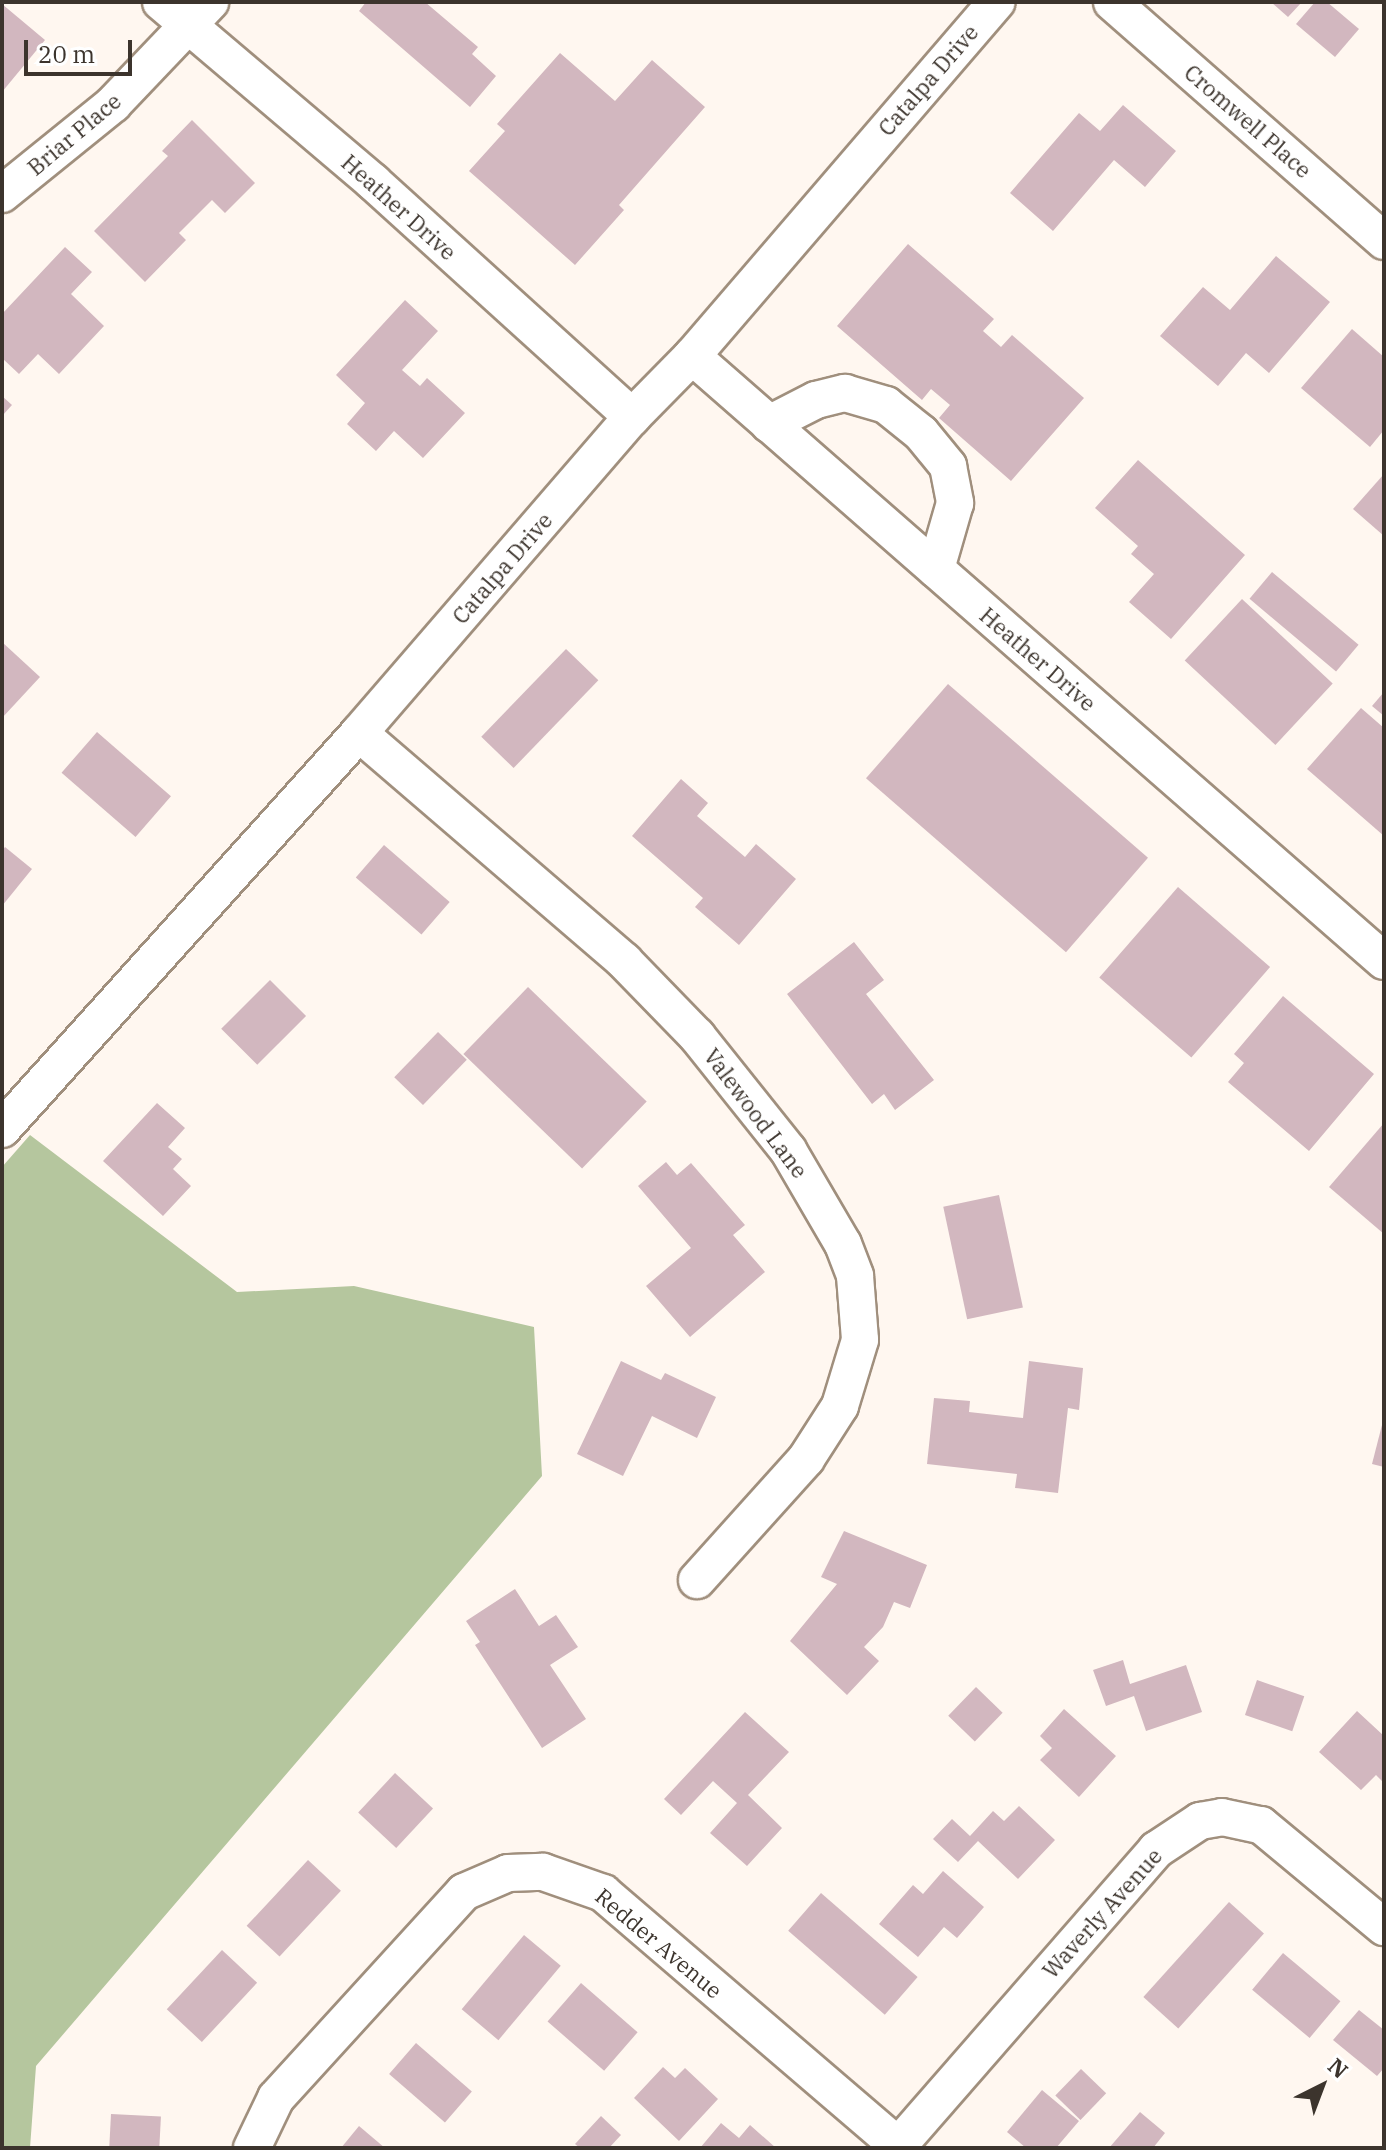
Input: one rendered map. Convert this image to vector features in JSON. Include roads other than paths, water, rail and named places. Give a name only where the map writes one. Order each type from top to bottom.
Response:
[{"type":"street","name":"Heather Drive","points":[[161,2],[200,14],[632,417]]},
{"type":"street","name":"Catalpa Drive","points":[[2,1129],[359,733],[632,417],[692,356],[996,2]]},
{"type":"street","name":"Cromwell Place","points":[[1112,2],[1384,241]]},
{"type":"street","name":"Briar Place","points":[[2,194],[113,104],[200,14]]},
{"type":"street","name":"Heather Drive","points":[[692,356],[1384,961]]},
{"type":"street","points":[[769,424],[816,400],[845,393],[886,405],[921,433],[948,466],[955,503],[936,569]]},
{"type":"street","name":"Valewood Lane","points":[[359,733],[624,961],[697,1036],[788,1150],[843,1244],[855,1276],[860,1340],[840,1406],[806,1459],[697,1580]]},
{"type":"street","name":"Waverly Avenue","points":[[899,2147],[1156,1850],[1200,1821],[1222,1817],[1269,1830],[1384,1927]]},
{"type":"street","name":"Redder Avenue","points":[[252,2148],[276,2098],[464,1892],[508,1873],[543,1872],[603,1893],[899,2147]]}]
